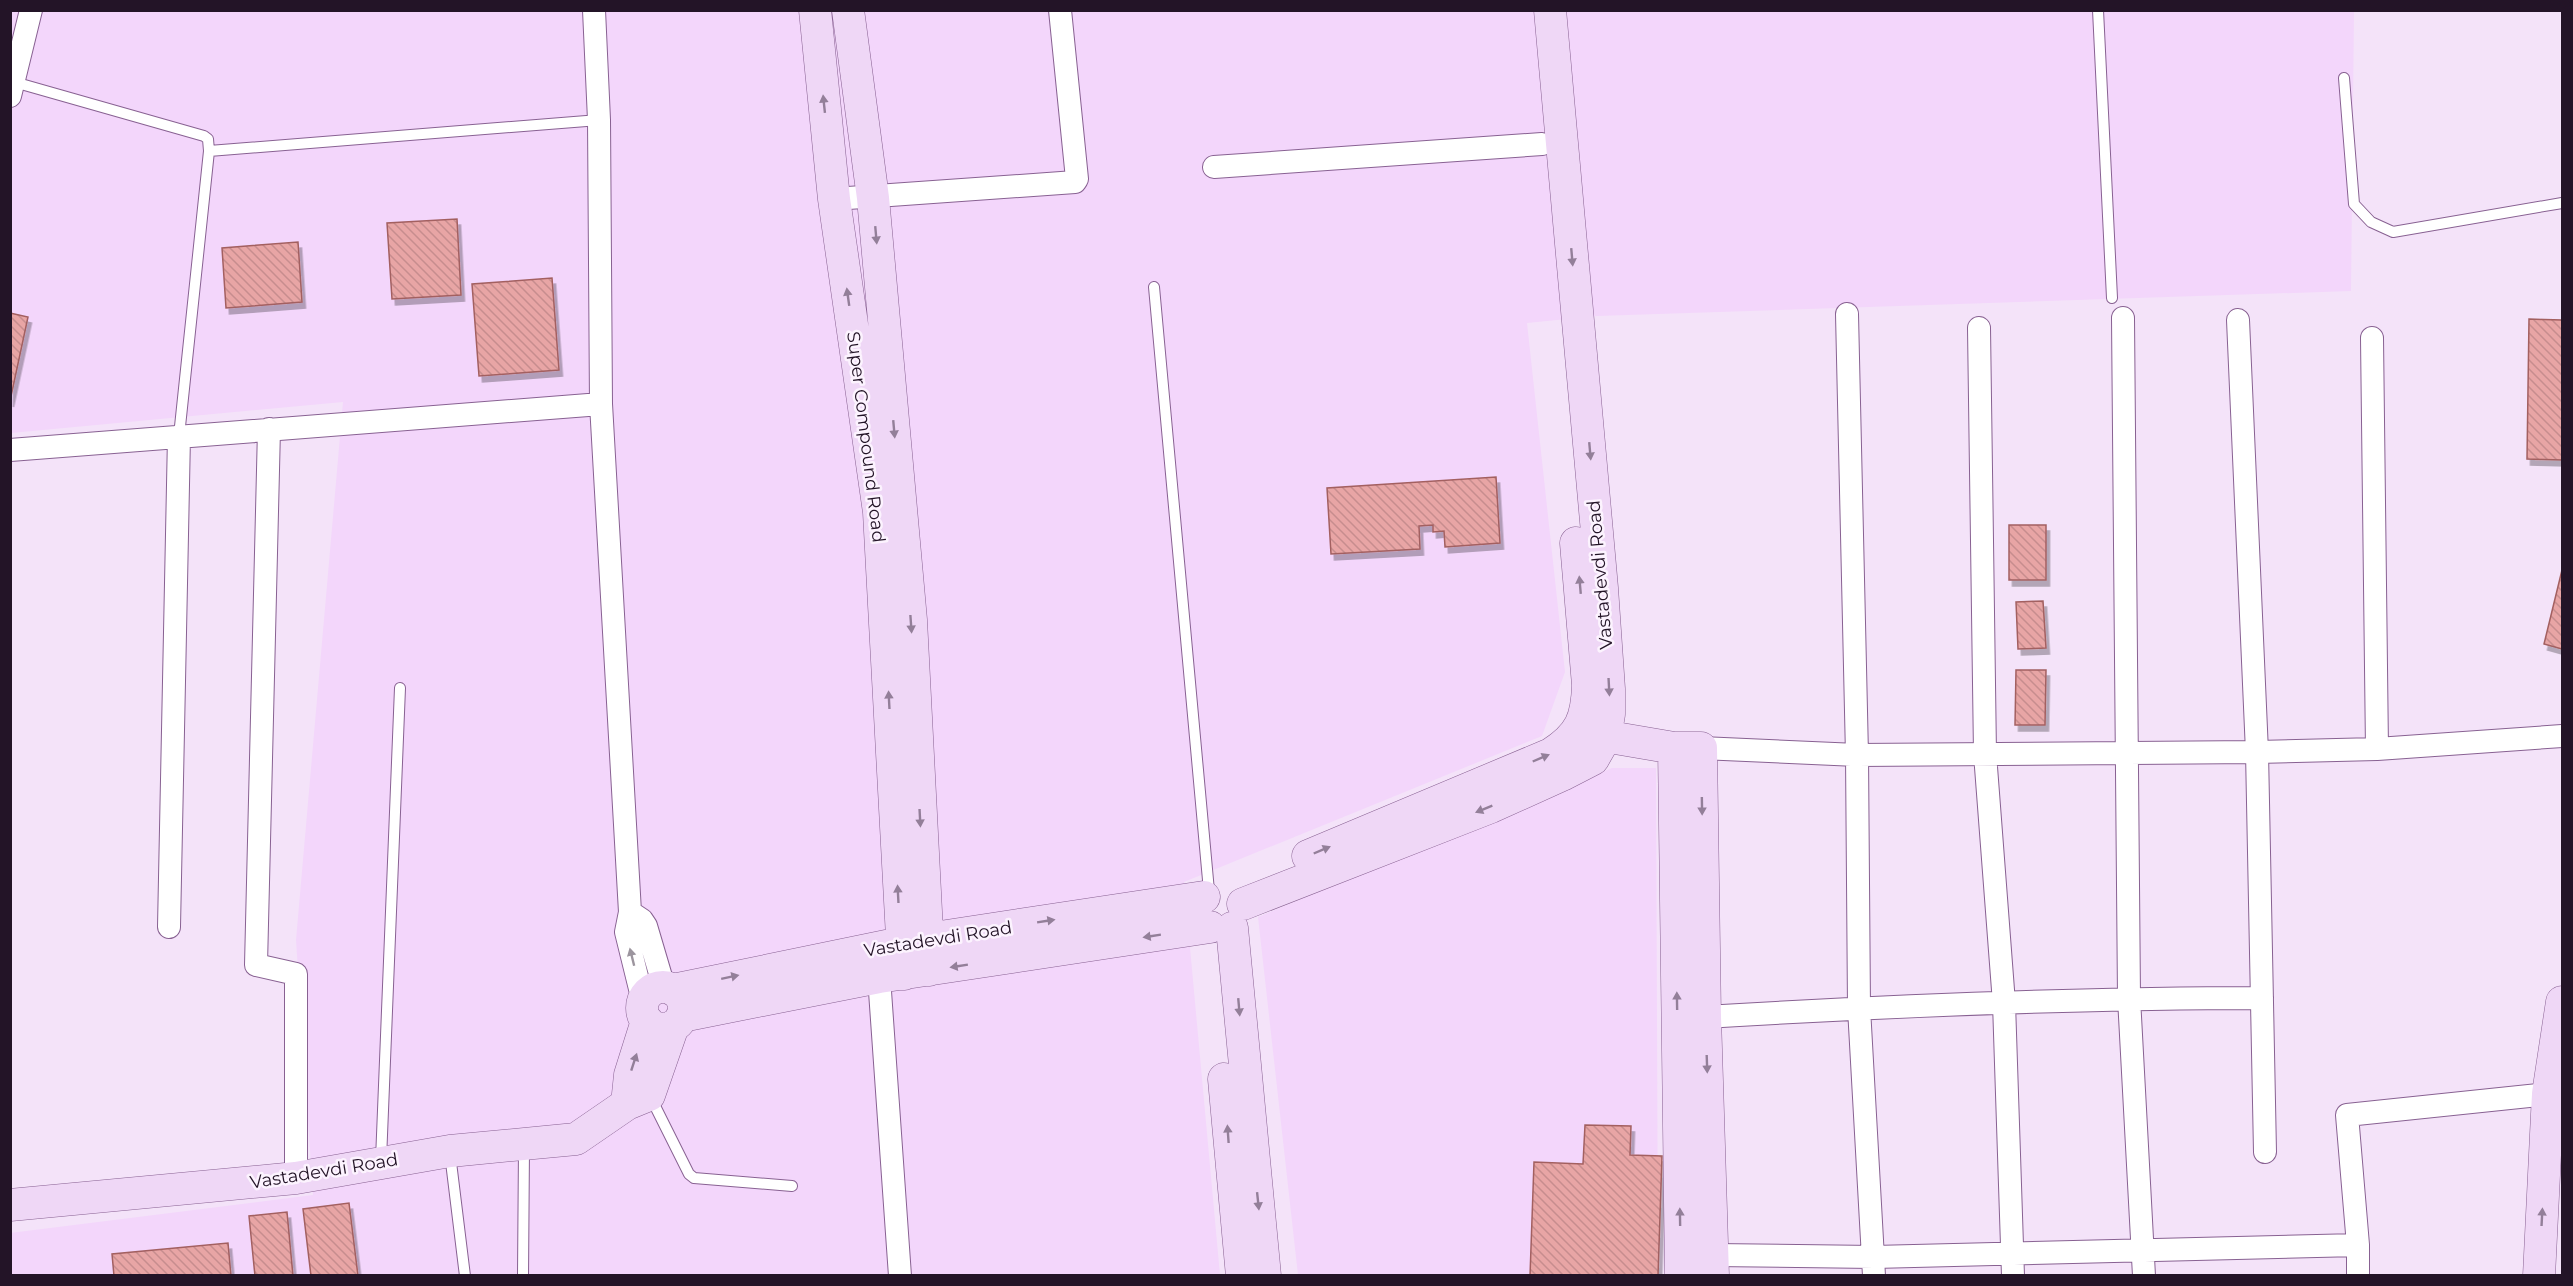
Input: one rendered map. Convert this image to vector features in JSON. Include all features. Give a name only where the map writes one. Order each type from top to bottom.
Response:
[{"type":"street","points":[[12,89],[31,10]]},
{"type":"street","points":[[594,10],[599,120],[601,404],[630,912],[626,932],[664,1007],[638,1100]]},
{"type":"street","name":"Super Compound Road","points":[[815,10],[834,199],[879,512],[908,961]]},
{"type":"street","name":"Super Compound Road","points":[[848,10],[873,198],[910,620],[908,961]]},
{"type":"street","points":[[834,199],[1075,182],[1077,178],[1060,10]]},
{"type":"street","name":"Vastadevdi Road","points":[[664,1007],[908,961],[1220,909],[1491,807],[1593,759],[1530,10]]},
{"type":"street","name":"Vastadevdi Road","points":[[1550,10],[1602,588],[1609,697],[1609,714],[1591,734]]},
{"type":"street","points":[[1214,167],[1542,144]]},
{"type":"street","points":[[2117,308],[2129,998],[2144,1275]]},
{"type":"street","points":[[1847,314],[1857,755],[1859,1008],[1874,1266]]},
{"type":"street","points":[[2238,320],[2257,752],[2265,1152]]},
{"type":"street","points":[[1979,328],[1985,754],[2004,1004],[2013,1265]]},
{"type":"street","points":[[2372,338],[2378,749]]},
{"type":"street","points":[[10,450],[601,404]]},
{"type":"street","points":[[269,429],[256,965],[296,974],[296,1178]]},
{"type":"street","points":[[169,927],[179,436]]},
{"type":"street","points":[[1591,734],[1688,748],[1857,755],[2378,749],[2562,736]]},
{"type":"street","points":[[1688,748],[1705,1017],[1713,1265],[2013,1265],[2143,1251],[2358,1245]]},
{"type":"street","points":[[1681,1275],[1688,748]]},
{"type":"street","points":[[1220,909],[1242,1275]]},
{"type":"street","points":[[1220,909],[1265,1275]]},
{"type":"street","points":[[900,1275],[908,961]]},
{"type":"street","points":[[1705,1017],[1859,1008],[2129,998],[2262,998]]},
{"type":"street","points":[[2539,1275],[2548,1094],[2562,1002]]},
{"type":"street","points":[[2358,1275],[2358,1245],[2347,1115],[2548,1094]]},
{"type":"street","name":"Vastadevdi Road","points":[[10,1204],[296,1178],[450,1151],[576,1140],[638,1100]]},
{"type":"lane","points":[[2098,10],[2117,308]]},
{"type":"lane","points":[[2344,78],[2355,204],[2371,222],[2393,232],[2562,203]]},
{"type":"lane","points":[[12,89],[204,136],[208,140],[209,151],[179,436]]},
{"type":"lane","points":[[209,151],[599,120]]},
{"type":"lane","points":[[1154,287],[1220,909]]},
{"type":"lane","points":[[381,1163],[400,688]]},
{"type":"lane","points":[[638,1100],[694,1178],[792,1186]]},
{"type":"lane","points":[[523,1275],[524,1144]]},
{"type":"lane","points":[[450,1151],[465,1275]]},
{"type":"shaded area","points":[[11,11],[2354,11],[2351,291],[1597,316],[1527,323],[1565,672],[1542,736],[1184,882],[1220,1275],[11,1276],[10,1233],[313,1195],[296,940],[343,402],[11,433]]},
{"type":"shaded area","points":[[1612,768],[1656,768],[1658,1275],[1298,1275],[1258,917]]},
{"type":"building","points":[[457,219],[461,295],[392,299],[387,223]]},
{"type":"building","points":[[298,242],[302,302],[226,308],[222,248]]},
{"type":"building","points":[[552,278],[559,370],[479,376],[472,284]]},
{"type":"building","points":[[10,313],[28,317],[10,401]]},
{"type":"building","points":[[2529,319],[2562,320],[2562,460],[2527,459]]},
{"type":"building","points":[[1496,477],[1500,543],[1445,547],[1444,531],[1433,532],[1433,525],[1419,526],[1420,549],[1331,554],[1327,488]]},
{"type":"building","points":[[2009,525],[2046,525],[2046,580],[2009,580]]},
{"type":"building","points":[[2562,570],[2562,649],[2544,644]]},
{"type":"building","points":[[2043,601],[2046,648],[2018,649],[2016,602]]},
{"type":"building","points":[[2016,670],[2046,670],[2045,725],[2015,725]]},
{"type":"building","points":[[1585,1125],[1631,1126],[1630,1155],[1662,1156],[1658,1276],[1530,1276],[1534,1162],[1583,1164]]},
{"type":"building","points":[[349,1203],[358,1276],[311,1276],[303,1209]]},
{"type":"building","points":[[287,1212],[293,1276],[255,1276],[249,1216]]},
{"type":"building","points":[[228,1243],[231,1276],[114,1276],[112,1254]]}]
